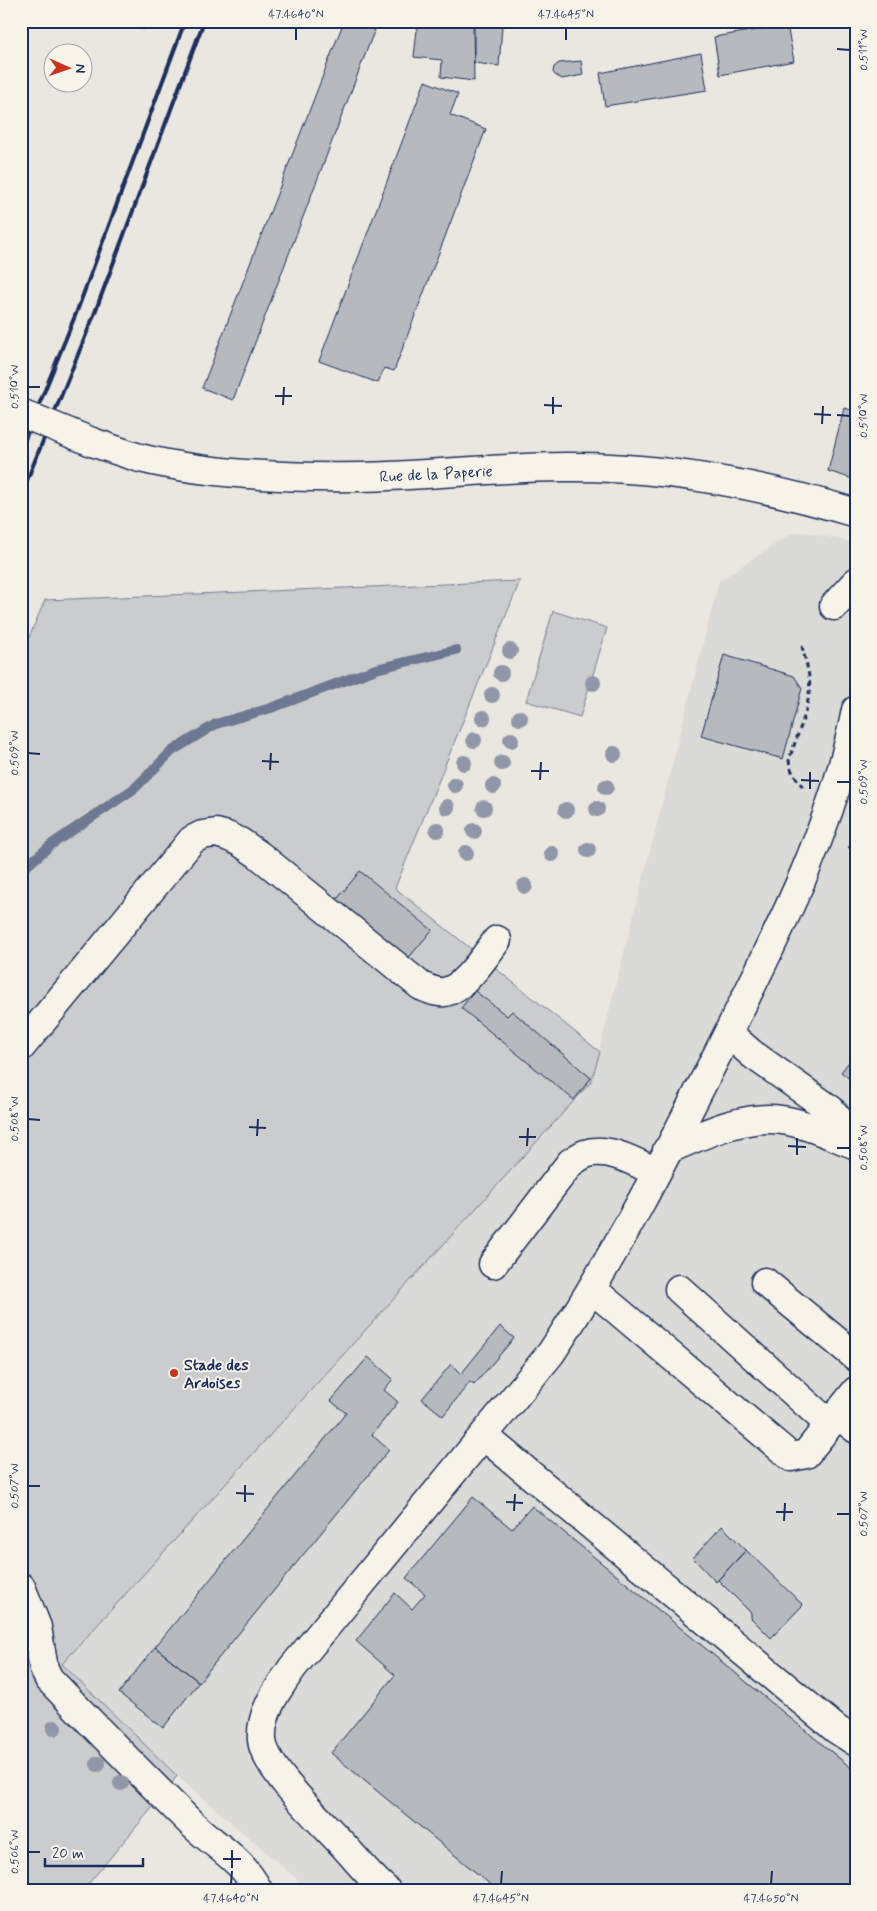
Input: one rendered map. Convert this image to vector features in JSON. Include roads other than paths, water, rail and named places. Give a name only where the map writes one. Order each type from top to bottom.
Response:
[{"type":"street","name":"Rue de la Paperie","points":[[21,413],[92,442],[140,458],[246,474],[359,477],[566,467],[625,469],[744,484],[798,496],[856,513]]},
{"type":"street","points":[[834,606],[856,582]]},
{"type":"street","points":[[386,1890],[285,1782],[270,1761],[262,1741],[263,1720],[275,1694],[293,1667],[551,1353],[592,1289],[662,1161],[728,1033],[782,921],[827,817],[849,746],[856,710]]},
{"type":"street","points":[[21,1047],[192,840],[202,835],[216,833],[227,836],[259,855],[422,986],[432,991],[442,993],[457,987],[476,968],[497,940]]},
{"type":"street","points":[[728,1033],[752,1054],[831,1110],[856,1143]]},
{"type":"street","points":[[493,1264],[571,1162],[585,1154],[601,1152],[662,1161],[713,1131],[746,1122],[764,1120],[780,1120],[799,1124],[856,1143]]},
{"type":"street","points":[[765,1282],[856,1357]]},
{"type":"street","points":[[592,1289],[791,1457],[806,1454],[841,1422],[856,1391]]},
{"type":"street","points":[[679,1289],[841,1422]]},
{"type":"street","points":[[484,1436],[828,1722],[856,1742]]},
{"type":"street","points":[[21,1587],[37,1627],[44,1669],[49,1679],[193,1826],[250,1874],[258,1890]]},
{"type":"waterway","points":[[21,871],[52,844],[135,788],[172,751],[216,724],[271,708],[376,669],[456,650]]},
{"type":"railway","points":[[21,449],[77,311],[185,21]]},
{"type":"railway","points":[[21,495],[94,315],[204,21]]},
{"type":"place","name":"Stade des Ardoises","points":[[174,1373]]}]
